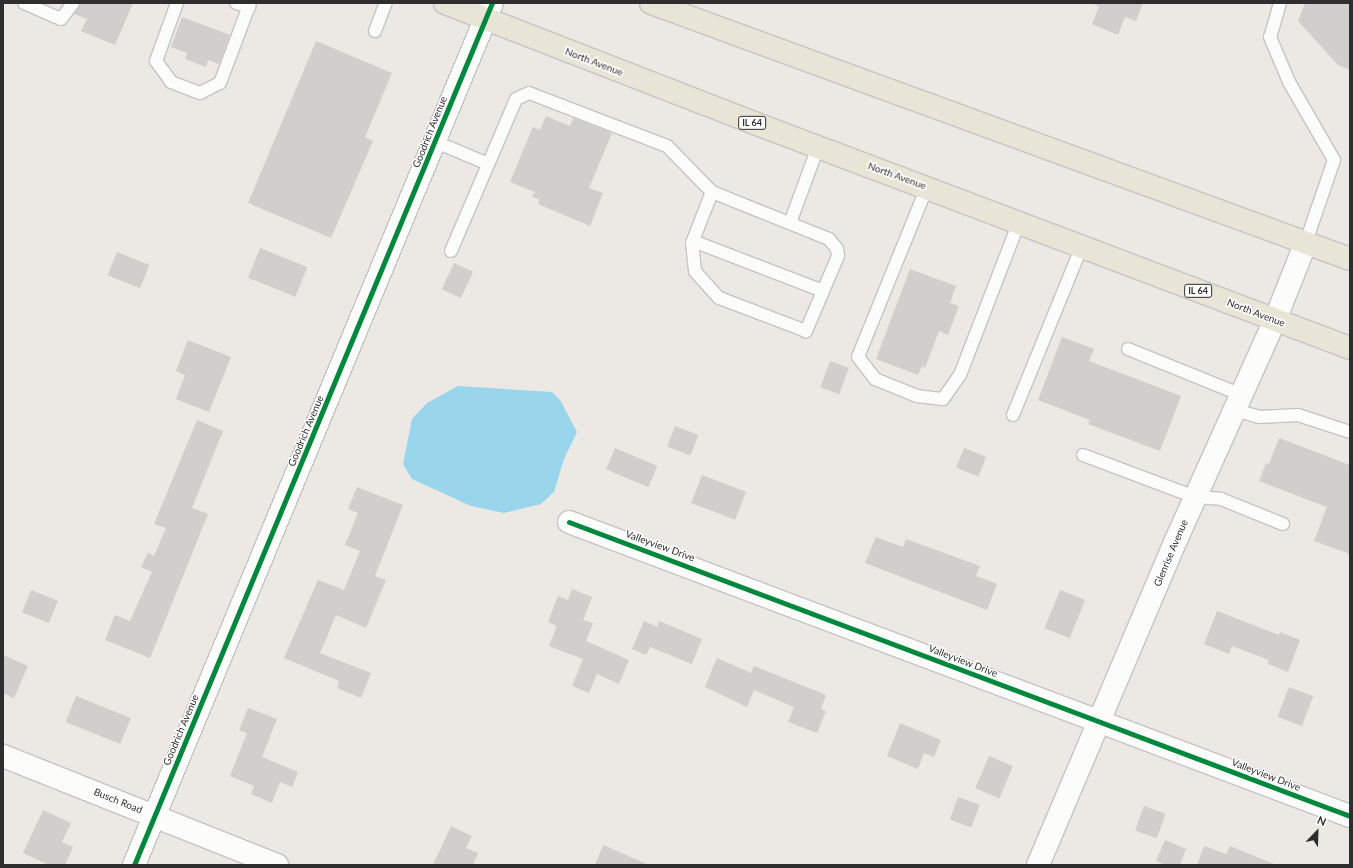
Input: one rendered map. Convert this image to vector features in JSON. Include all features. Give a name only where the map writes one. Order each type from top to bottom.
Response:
[{"type":"main road","name":"North Avenue","points":[[445,3],[489,11],[818,147],[1350,348]]},
{"type":"main road","points":[[651,3],[1350,259]]},
{"type":"street","name":"Goodrich Avenue","points":[[134,865],[436,142],[489,11]]},
{"type":"street","name":"Glenrise Avenue","points":[[1038,865],[1195,497],[1275,320],[1306,242]]},
{"type":"street","name":"Valleyview Drive","points":[[569,522],[1350,816]]},
{"type":"street","name":"Busch Road","points":[[3,756],[277,865]]},
{"type":"lane","points":[[24,3],[61,19],[73,3]]},
{"type":"lane","points":[[177,3],[156,61],[171,82],[200,93],[220,84],[249,5],[236,3]]},
{"type":"lane","points":[[374,31],[386,3]]},
{"type":"lane","points":[[1280,3],[1270,37],[1289,82],[1334,160],[1306,242]]},
{"type":"lane","points":[[451,251],[516,99],[529,93],[667,146],[712,192],[829,239],[837,249],[838,256],[806,331],[719,298],[694,270],[693,241],[712,192]]},
{"type":"lane","points":[[436,142],[488,164]]},
{"type":"lane","points":[[790,223],[818,147]]},
{"type":"lane","points":[[927,187],[858,357],[875,380],[917,396],[943,399],[960,375],[1019,222]]},
{"type":"lane","points":[[693,241],[823,291]]},
{"type":"lane","points":[[1013,415],[1082,246]]},
{"type":"lane","points":[[1128,349],[1238,402],[1259,417],[1298,415],[1350,432]]},
{"type":"lane","points":[[1083,455],[1195,497],[1221,499],[1283,524]]},
{"type":"water","points":[[458,386],[552,392],[560,400],[577,432],[564,459],[554,492],[541,504],[504,513],[471,506],[412,479],[403,464],[412,419],[427,403]]},
{"type":"building","points":[[80,3],[133,3],[115,45],[81,31],[87,19],[74,14]]},
{"type":"building","points":[[1092,3],[1143,3],[1136,21],[1125,17],[1118,35],[1092,24],[1099,7]]},
{"type":"building","points":[[1305,3],[1350,3],[1350,70],[1338,65],[1298,21]]},
{"type":"building","points":[[182,17],[230,35],[219,64],[208,60],[206,67],[185,59],[187,53],[171,47]]},
{"type":"building","points":[[316,41],[392,73],[365,137],[373,141],[331,238],[248,203]]},
{"type":"building","points":[[546,116],[570,126],[573,118],[612,133],[589,188],[603,193],[590,226],[538,204],[540,200],[532,197],[535,192],[510,182],[533,127],[540,130]]},
{"type":"building","points":[[260,248],[307,267],[295,297],[248,278]]},
{"type":"building","points":[[117,252],[149,265],[140,288],[108,275]]},
{"type":"building","points":[[454,263],[473,272],[461,298],[442,289]]},
{"type":"building","points":[[910,269],[956,286],[950,303],[959,306],[948,335],[939,331],[925,368],[922,366],[918,375],[876,359]]},
{"type":"building","points":[[1062,337],[1094,349],[1089,361],[1181,396],[1160,451],[1088,424],[1090,420],[1038,400]]},
{"type":"building","points":[[188,340],[231,357],[209,412],[176,399],[185,375],[176,371]]},
{"type":"building","points":[[830,361],[849,368],[839,394],[820,387]]},
{"type":"building","points":[[197,420],[223,431],[192,508],[208,514],[150,658],[105,640],[115,615],[130,621],[152,572],[141,567],[148,553],[154,556],[166,528],[154,524]]},
{"type":"building","points":[[675,426],[698,435],[690,455],[667,447]]},
{"type":"building","points":[[1279,438],[1350,465],[1350,554],[1314,541],[1327,507],[1259,481],[1266,463],[1269,464]]},
{"type":"building","points":[[615,448],[657,466],[648,487],[606,469]]},
{"type":"building","points":[[964,448],[986,457],[978,476],[956,467]]},
{"type":"building","points":[[702,475],[746,492],[735,520],[691,503]]},
{"type":"building","points":[[357,487],[403,505],[375,576],[386,580],[366,628],[336,615],[320,653],[371,673],[361,698],[337,688],[339,681],[284,658],[318,580],[344,590],[360,551],[345,545],[358,513],[348,509]]},
{"type":"building","points":[[876,537],[903,547],[906,539],[980,566],[976,576],[997,584],[987,610],[865,563]]},
{"type":"building","points":[[572,589],[592,597],[583,620],[593,623],[586,641],[629,660],[619,684],[597,674],[589,693],[572,686],[583,659],[549,646],[557,626],[548,622],[558,596],[568,600]]},
{"type":"building","points":[[31,590],[58,601],[49,623],[22,612]]},
{"type":"building","points":[[1060,590],[1085,600],[1070,638],[1045,628]]},
{"type":"building","points":[[1217,611],[1279,635],[1280,632],[1300,640],[1288,672],[1268,664],[1269,660],[1232,646],[1229,654],[1204,644]]},
{"type":"building","points":[[644,621],[657,627],[659,621],[702,639],[692,664],[650,647],[646,655],[632,649]]},
{"type":"building","points":[[3,655],[28,666],[14,698],[3,693]]},
{"type":"building","points":[[717,658],[751,673],[754,666],[826,695],[821,709],[826,711],[817,733],[788,722],[794,707],[754,690],[747,707],[705,687]]},
{"type":"building","points":[[1289,687],[1313,696],[1302,726],[1278,717]]},
{"type":"building","points":[[76,696],[131,718],[120,744],[66,722]]},
{"type":"building","points":[[248,708],[277,719],[262,757],[298,772],[292,787],[280,782],[272,803],[251,794],[254,786],[230,776],[247,733],[239,730]]},
{"type":"building","points":[[900,723],[941,740],[934,757],[924,753],[918,769],[887,756]]},
{"type":"building","points":[[989,756],[1013,766],[999,798],[975,788]]},
{"type":"building","points":[[958,797],[980,805],[971,827],[950,820]]},
{"type":"building","points":[[1144,806],[1166,814],[1157,838],[1135,830]]},
{"type":"building","points":[[43,810],[71,823],[62,842],[73,847],[65,865],[49,865],[23,853]]},
{"type":"building","points":[[451,826],[472,836],[466,848],[478,853],[473,865],[433,865]]},
{"type":"building","points":[[1165,840],[1186,849],[1180,865],[1165,865],[1156,861]]},
{"type":"building","points":[[603,845],[649,865],[595,865]]},
{"type":"building","points":[[1204,846],[1226,854],[1230,846],[1276,865],[1197,865]]},
{"type":"cycle path","points":[[134,865],[492,3]]},
{"type":"cycle path","points":[[569,522],[1350,816]]}]
